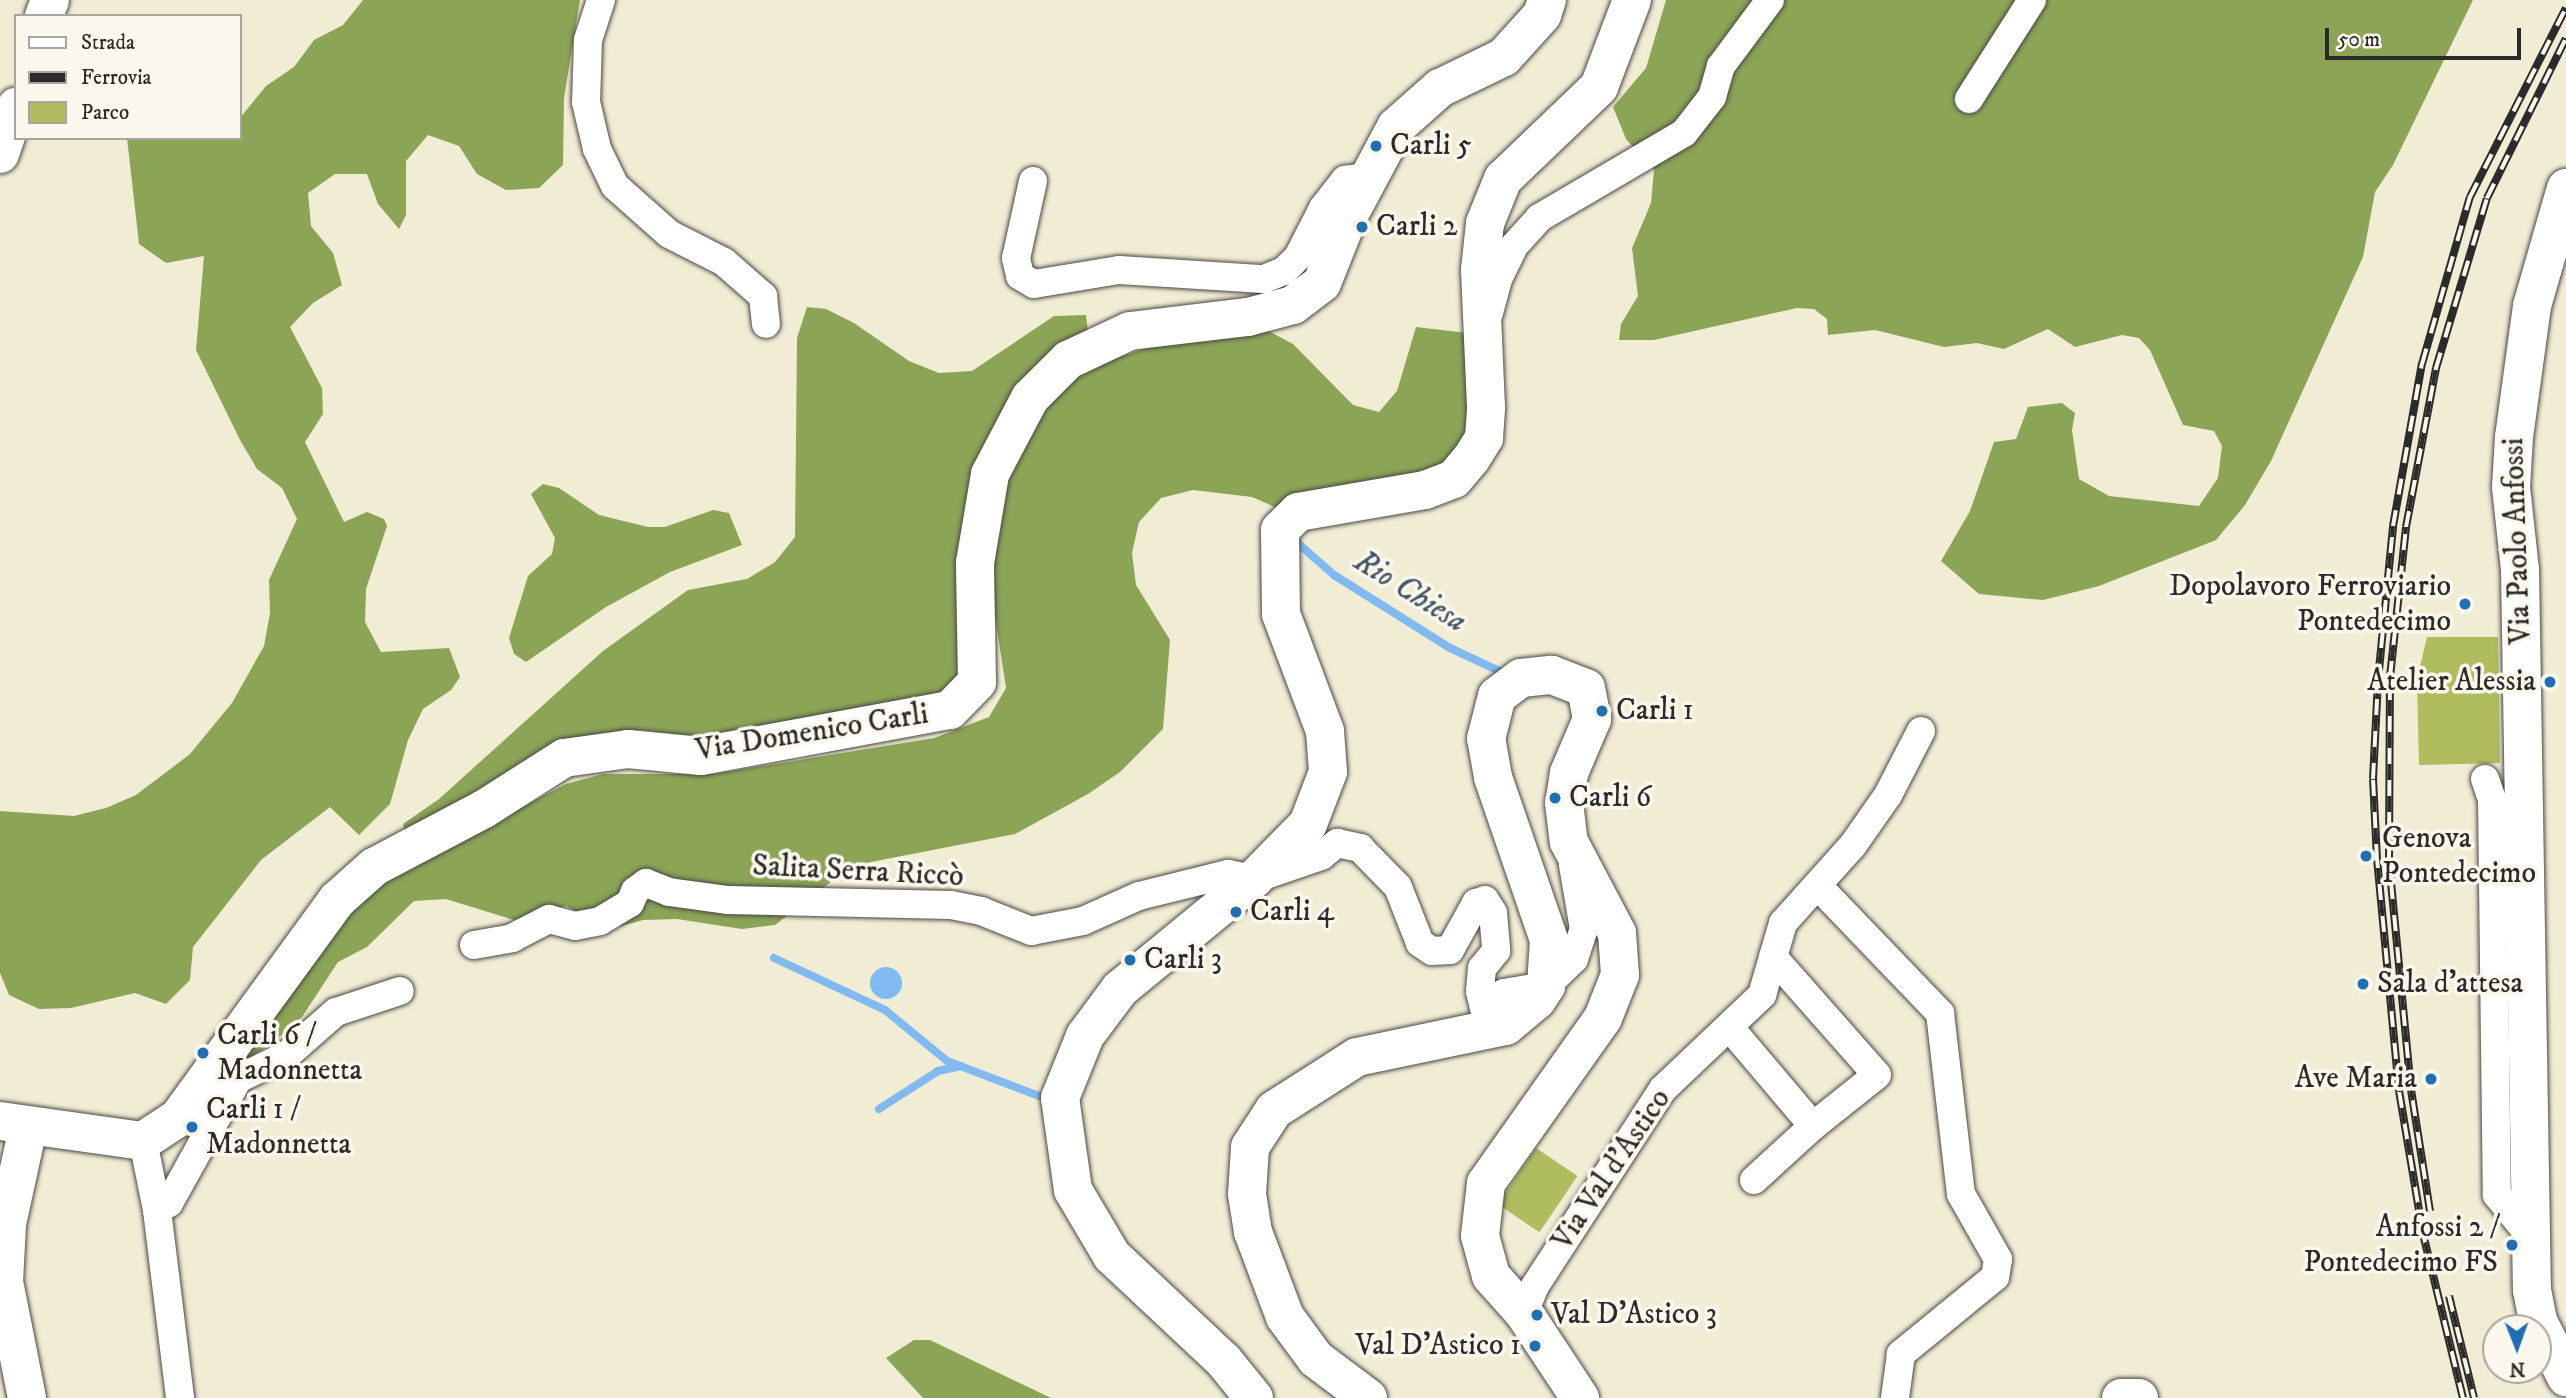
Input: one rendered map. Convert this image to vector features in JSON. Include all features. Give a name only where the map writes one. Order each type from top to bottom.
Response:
[{"type":"street","points":[[601,0],[588,40],[586,102],[597,149],[615,186],[669,234],[724,262],[763,296],[766,324]]},
{"type":"street","name":"Via Domenico Carli","points":[[143,1141],[178,1118],[337,900],[374,867],[484,809],[564,758],[628,749],[701,756],[950,710],[977,682],[975,563],[990,474],[1030,398],[1068,360],[1130,331],[1248,317],[1293,305],[1322,284],[1370,176],[1396,127],[1440,88],[1504,57],[1542,15],[1547,0]]},
{"type":"street","points":[[1254,1398],[1224,1361],[1112,1256],[1073,1190],[1060,1098],[1085,1036],[1120,989],[1254,879],[1308,824],[1328,772],[1325,731],[1281,614],[1280,530],[1298,512],[1425,490],[1454,479],[1484,438],[1480,270],[1485,223],[1503,179],[1599,87],[1632,0]]},
{"type":"street","points":[[1482,340],[1498,279],[1514,246],[1539,218],[1565,199],[1661,151],[1684,133],[1712,97],[1721,66],[1770,0]]},
{"type":"street","points":[[1969,99],[2032,0]]},
{"type":"street","points":[[0,154],[14,113]]},
{"type":"street","points":[[1033,181],[1016,258],[1020,276],[1034,284],[1119,270],[1264,279],[1284,271],[1298,257],[1323,208],[1345,180],[1370,176]]},
{"type":"street","name":"Via Paolo Anfossi","points":[[2566,188],[2532,306],[2516,411],[2511,487],[2520,584],[2530,1236],[2538,1321],[2566,1377]]},
{"type":"street","points":[[1368,1398],[1316,1359],[1285,1317],[1253,1232],[1247,1194],[1250,1147],[1274,1110],[1357,1057],[1506,1027],[1537,1000],[1546,986],[1574,959],[1584,929],[1564,803],[1569,773],[1592,719],[1586,688],[1552,675],[1521,677],[1497,696],[1486,739],[1493,776],[1549,940],[1546,986]]},
{"type":"street","name":"Via Val d'Astico","points":[[1524,1312],[1535,1286],[1662,1089],[1731,1029],[1762,995],[1783,923],[1819,887],[1888,795],[1921,731]]},
{"type":"street","points":[[2486,779],[2492,799],[2497,1195],[2530,1236]]},
{"type":"street","points":[[1569,842],[1617,933],[1620,975],[1603,1018],[1486,1183],[1480,1236],[1491,1276],[1524,1312],[1580,1398]]},
{"type":"street","name":"Salita Serra Riccò","points":[[474,945],[512,938],[549,919],[575,926],[600,921],[630,903],[635,891],[646,883],[669,892],[728,900],[951,905],[981,911],[1017,930],[1031,932],[1083,920],[1139,897],[1228,874],[1254,879],[1321,856],[1337,843],[1360,848],[1398,887],[1420,943],[1432,951],[1450,950],[1475,903],[1485,900],[1493,913],[1496,951],[1482,968],[1480,991],[1484,1008],[1504,993],[1546,986]]},
{"type":"street","points":[[1819,887],[1940,1013],[1961,1194],[1998,1259],[1995,1277],[1900,1354],[1895,1398]]},
{"type":"street","points":[[1754,1180],[1813,1126],[1877,1075],[1773,957]]},
{"type":"street","points":[[157,1210],[169,1203],[238,1079],[287,1055],[336,1012],[400,991]]},
{"type":"street","points":[[1731,1029],[1813,1126]]},
{"type":"street","points":[[27,1398],[4,1282],[14,1124],[143,1141],[157,1210],[180,1398]]},
{"type":"street","points":[[2121,1398],[2139,1398]]},
{"type":"green space","points":[[363,0],[580,0],[564,98],[563,165],[539,188],[506,190],[477,174],[459,146],[428,135],[406,161],[406,215],[399,229],[378,204],[367,174],[335,174],[308,193],[311,226],[333,253],[342,285],[313,303],[290,327],[322,388],[323,414],[305,442],[344,522],[367,512],[384,519],[387,526],[366,589],[365,622],[381,652],[449,648],[460,677],[451,690],[423,709],[408,740],[390,804],[359,835],[330,807],[261,860],[193,947],[190,980],[166,1004],[135,993],[71,1008],[39,1009],[9,995],[0,973],[0,811],[74,816],[106,808],[136,795],[190,754],[232,703],[264,646],[270,613],[269,580],[297,519],[282,488],[257,469],[196,350],[204,256],[166,263],[139,244],[127,140],[242,140],[242,116],[266,86],[294,67],[314,40],[343,25]]},
{"type":"green space","points":[[1666,0],[2473,0],[2393,165],[2375,192],[2363,257],[2271,461],[2245,505],[2216,540],[2099,586],[2043,600],[1979,594],[1941,561],[1970,511],[1994,442],[2016,439],[2028,407],[2062,403],[2075,413],[2072,430],[2079,479],[2109,496],[2199,506],[2218,478],[2222,446],[2214,431],[2183,425],[2150,350],[2139,338],[2122,335],[2075,347],[2048,329],[2004,349],[1977,343],[1944,347],[1875,330],[1828,335],[1827,319],[1814,309],[1797,308],[1654,340],[1619,340],[1621,324],[1638,296],[1632,248],[1651,203],[1654,170],[1626,139],[1613,107],[1646,68]]},
{"type":"green space","points":[[807,307],[826,309],[854,323],[909,361],[939,373],[972,371],[1054,316],[1086,315],[1088,332],[1031,373],[957,680],[940,698],[710,738],[641,730],[577,740],[405,834],[403,824],[439,799],[603,651],[688,590],[747,579],[775,562],[795,537],[797,338]]},
{"type":"green space","points":[[1416,327],[1467,333],[1471,422],[1460,452],[1436,473],[1277,508],[1252,497],[1193,490],[1161,498],[1139,522],[1132,553],[1136,585],[1170,640],[1163,729],[1120,772],[1088,794],[1015,834],[871,862],[840,875],[775,925],[742,929],[677,919],[643,920],[611,929],[566,906],[514,920],[446,899],[414,901],[367,947],[338,962],[302,1017],[277,1039],[250,1058],[236,1053],[355,895],[566,784],[603,774],[714,774],[934,738],[989,717],[1006,688],[993,603],[997,505],[1015,456],[1053,394],[1082,370],[1173,339],[1263,328],[1293,344],[1353,405],[1379,412],[1397,391]]},
{"type":"green space","points":[[543,484],[559,488],[599,515],[648,527],[665,527],[713,510],[729,513],[742,545],[670,572],[606,607],[526,662],[514,654],[509,638],[528,576],[552,554],[555,538],[531,494]]},
{"type":"green space","points":[[2427,637],[2498,637],[2500,763],[2419,765],[2417,679]]},
{"type":"green space","points":[[1536,1148],[1577,1176],[1539,1232],[1498,1204]]},
{"type":"green space","points":[[914,1340],[930,1340],[1051,1398],[923,1398],[886,1358]]},
{"type":"water","points":[[886,967],[897,972],[902,983],[897,994],[886,999],[875,994],[870,983],[875,972]]},
{"type":"waterway","name":"Rio Chiesa","points":[[1293,539],[1334,575],[1450,648],[1508,675]]},
{"type":"waterway","points":[[774,958],[885,1010],[947,1061],[1047,1099]]},
{"type":"waterway","points":[[879,1109],[938,1071],[961,1066]]},
{"type":"railway","points":[[2463,1398],[2423,1234],[2399,1091],[2377,860],[2373,779],[2378,680],[2393,526],[2422,364],[2470,197],[2566,8]]},
{"type":"railway","points":[[2430,1211],[2411,1090],[2389,860],[2390,677],[2406,527],[2436,368],[2487,198],[2566,38]]},
{"type":"railway","points":[[2449,1296],[2474,1398]]},
{"type":"place","name":"Carli 5","points":[[1376,146]]},
{"type":"place","name":"Carli 2","points":[[1362,227]]},
{"type":"place","name":"Dopolavoro Ferroviario Pontedecimo","points":[[2465,604]]},
{"type":"place","name":"Atelier Alessia","points":[[2550,682]]},
{"type":"place","name":"Carli 1","points":[[1602,711]]},
{"type":"place","name":"Carli 6","points":[[1555,798]]},
{"type":"place","name":"Genova Pontedecimo","points":[[2366,856]]},
{"type":"place","name":"Carli 4","points":[[1236,912]]},
{"type":"place","name":"Carli 3","points":[[1130,960]]},
{"type":"place","name":"Sala d'attesa","points":[[2363,984]]},
{"type":"place","name":"Carli 6 / Madonnetta","points":[[203,1053]]},
{"type":"place","name":"Ave Maria","points":[[2431,1079]]},
{"type":"place","name":"Carli 1 / Madonnetta","points":[[192,1127]]},
{"type":"place","name":"Anfossi 2 / Pontedecimo FS","points":[[2512,1245]]},
{"type":"place","name":"Val D'Astico 3","points":[[1537,1315]]},
{"type":"place","name":"Val D'Astico 1","points":[[1535,1346]]}]
